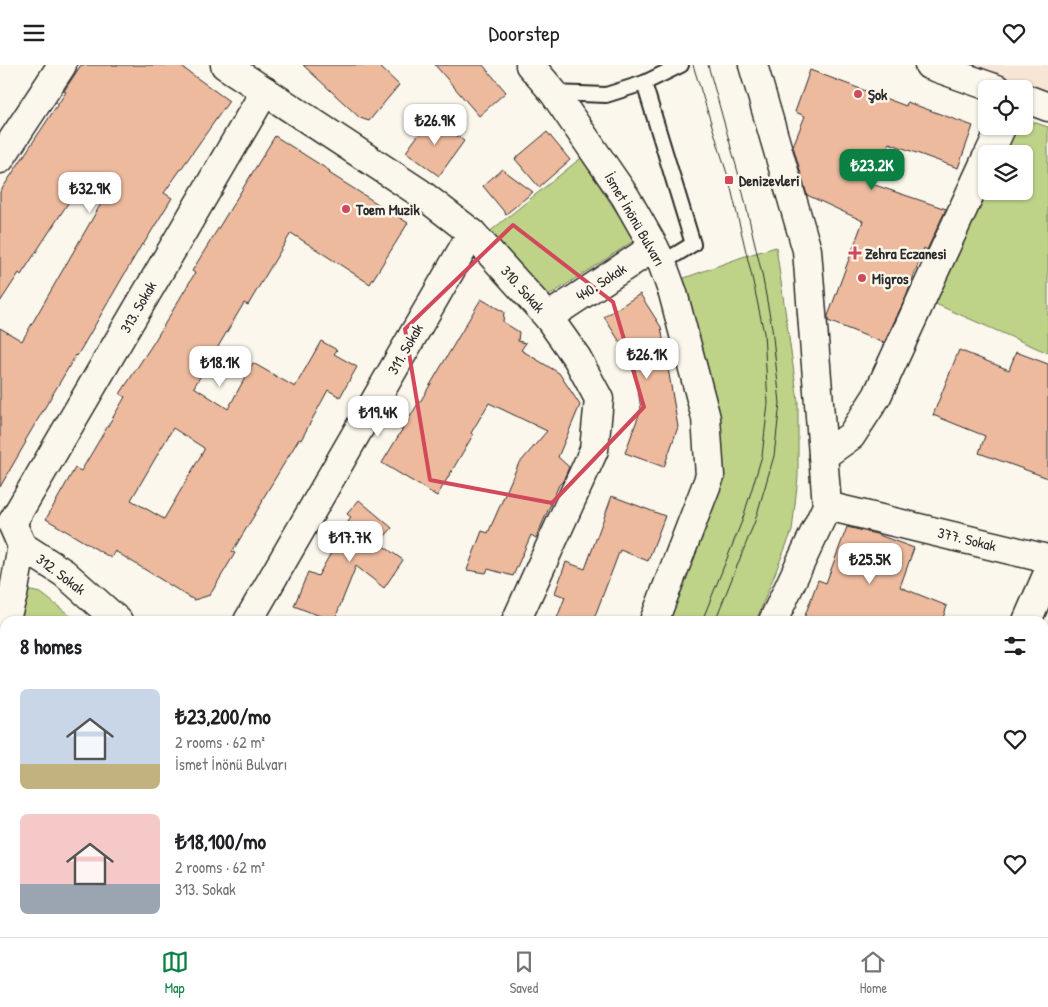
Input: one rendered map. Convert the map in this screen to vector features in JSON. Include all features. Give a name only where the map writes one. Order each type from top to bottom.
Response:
[{"type":"street","points":[[3,149],[62,65]]},
{"type":"street","name":"310. Sokak","points":[[225,65],[420,193],[472,233],[548,317],[576,358],[599,399],[594,450],[518,616]]},
{"type":"street","name":"İsmet İnönü Bulvarı","points":[[530,65],[554,93],[625,196],[658,255],[673,293],[706,418],[710,476],[656,616]]},
{"type":"street","points":[[753,65],[808,250],[827,506],[775,616]]},
{"type":"street","points":[[929,65],[978,82]]},
{"type":"street","name":"313. Sokak","points":[[5,616],[11,528],[265,91]]},
{"type":"street","points":[[1033,101],[1048,107]]},
{"type":"street","points":[[823,456],[851,435],[877,396],[978,176]]},
{"type":"street","name":"311. Sokak","points":[[251,616],[472,233]]},
{"type":"street","name":"440. Sokak","points":[[548,317],[658,255]]},
{"type":"street","name":"377. Sokak","points":[[827,506],[1048,559]]},
{"type":"street","name":"312. Sokak","points":[[11,528],[112,616]]},
{"type":"street","points":[[1029,616],[1048,573]]},
{"type":"lane","points":[[554,93],[606,95],[644,83],[680,65]]},
{"type":"lane","points":[[644,83],[693,244],[658,255]]},
{"type":"highlighted area","points":[[513,225],[613,302],[644,407],[552,503],[430,480],[405,329]]},
{"type":"shaded area","points":[[974,65],[1048,65],[1048,93],[1033,87],[1033,80],[1014,80]]},
{"type":"green space","points":[[1033,122],[1048,127],[1048,353],[931,302],[982,200],[1033,200],[1033,145],[1008,145],[1012,135],[1033,135]]},
{"type":"green space","points":[[581,158],[635,240],[544,299],[488,233]]},
{"type":"green space","points":[[776,247],[798,401],[798,477],[792,531],[758,616],[670,616],[707,526],[718,473],[679,280]]},
{"type":"green space","points":[[31,591],[41,593],[71,616],[11,616],[17,597]]},
{"type":"building","points":[[81,65],[179,65],[229,101],[164,193],[172,198],[142,244],[25,441],[0,487],[0,328],[22,341],[110,188],[87,174],[21,275],[19,273],[0,302],[0,192],[66,92],[64,91]]},
{"type":"building","points":[[303,65],[378,65],[399,85],[369,121],[360,118]]},
{"type":"building","points":[[435,65],[483,65],[506,92],[479,116]]},
{"type":"building","points":[[810,70],[906,106],[907,102],[973,126],[958,168],[889,143],[869,183],[946,209],[927,250],[924,248],[906,297],[884,343],[828,321],[828,316],[863,221],[807,195],[793,146],[805,116],[795,112]]},
{"type":"building","points":[[431,117],[464,141],[439,176],[406,152]]},
{"type":"building","points":[[547,132],[570,160],[539,187],[515,159]]},
{"type":"building","points":[[275,136],[408,223],[370,284],[291,233],[248,305],[244,303],[194,387],[228,409],[253,363],[295,387],[321,341],[337,350],[334,354],[357,367],[340,397],[328,390],[301,440],[299,439],[232,552],[235,553],[210,595],[194,600],[115,551],[111,558],[46,519],[75,468],[81,471],[125,397],[120,394],[154,342],[195,273],[192,271]],"holes":[[[173,428],[204,448],[164,519],[131,500]]]},
{"type":"building","points":[[502,169],[533,192],[506,214],[483,186]]},
{"type":"building","points":[[640,294],[661,327],[678,427],[664,467],[625,453],[641,409],[634,364],[604,317]]},
{"type":"building","points":[[481,299],[504,312],[503,322],[519,332],[518,341],[526,343],[521,350],[559,373],[580,405],[558,457],[569,467],[536,538],[531,535],[513,576],[488,569],[486,573],[467,570],[482,531],[488,533],[518,465],[547,431],[489,403],[471,433],[473,435],[437,496],[382,463]]},
{"type":"building","points":[[959,350],[1009,370],[1016,352],[1048,364],[1048,478],[979,453],[985,436],[933,415]]},
{"type":"building","points":[[612,496],[665,516],[648,561],[620,550],[595,616],[558,616],[565,597],[555,593],[566,562],[585,569]]},
{"type":"building","points":[[359,500],[392,528],[379,543],[403,560],[384,588],[356,566],[336,616],[321,616],[294,606],[308,572],[318,576],[351,517],[347,514]]},
{"type":"building","points":[[847,527],[876,534],[914,548],[900,587],[947,606],[944,616],[805,616],[818,580],[826,583]]},
{"type":"tram line","points":[[693,65],[729,180],[752,277],[764,333],[768,404],[762,456],[742,521],[704,616]]},
{"type":"tram line","points":[[708,65],[739,176],[762,274],[772,328],[780,403],[774,456],[755,521],[717,616]]},
{"type":"place","name":"Şok","points":[[858,94]]},
{"type":"place","name":"Denizevleri","points":[[729,180]]},
{"type":"place","name":"Toem Muzik","points":[[346,209]]},
{"type":"place","name":"Zehra Eczanesi","points":[[855,253]]},
{"type":"place","name":"Migros","points":[[862,278]]}]
